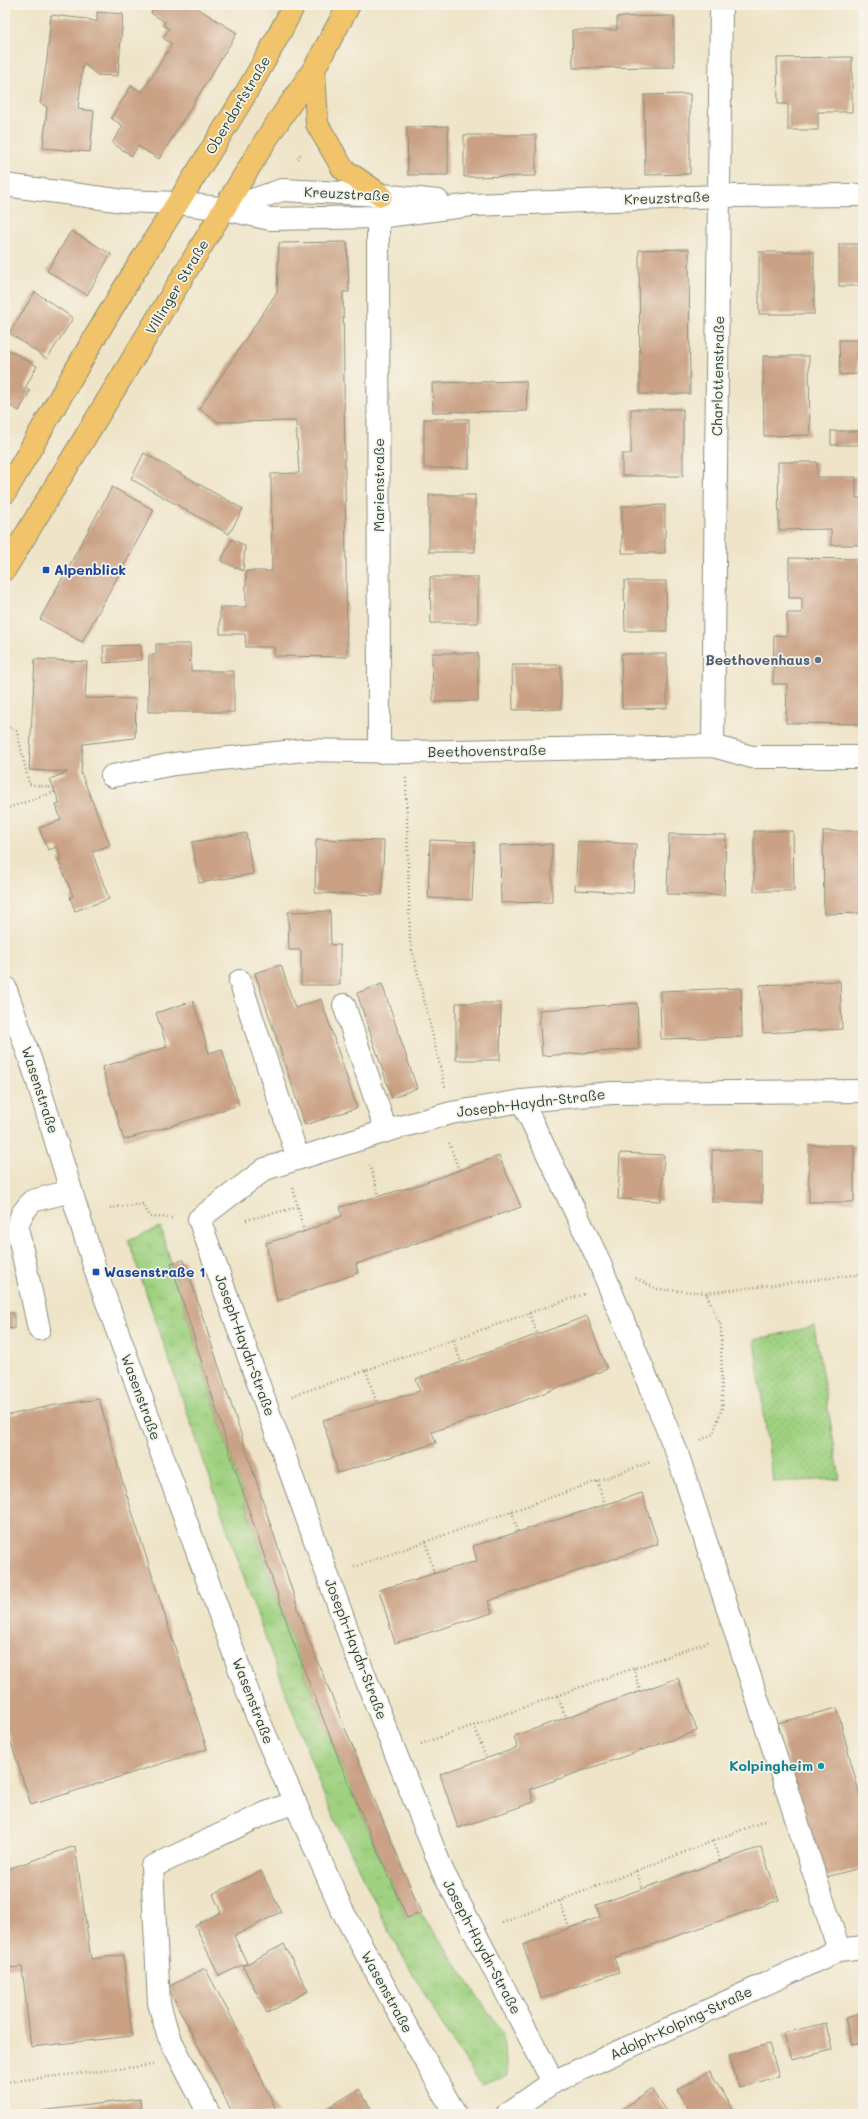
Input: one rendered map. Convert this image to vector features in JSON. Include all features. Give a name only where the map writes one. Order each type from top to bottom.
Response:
[{"type":"main road","name":"Oberdorfstraße","points":[[178,203],[278,37],[294,5]]},
{"type":"main road","name":"Villinger Straße","points":[[5,569],[268,138],[314,69],[349,5]]},
{"type":"main road","points":[[314,69],[317,124],[343,169],[382,195]]},
{"type":"main road","points":[[5,493],[140,262],[178,203]]},
{"type":"street","name":"Charlottenstraße","points":[[713,746],[721,5]]},
{"type":"street","name":"Kreuzstraße","points":[[5,185],[124,201],[178,203],[270,219],[378,217],[472,205],[720,196],[863,195]]},
{"type":"street","name":"Kreuzstraße","points":[[225,210],[282,190],[382,195],[472,205]]},
{"type":"street","name":"Marienstraße","points":[[378,217],[379,752]]},
{"type":"street","name":"Beethovenstraße","points":[[112,776],[174,764],[304,750],[406,752],[713,746],[752,758],[863,757]]},
{"type":"street","points":[[240,981],[292,1160]]},
{"type":"street","name":"Wasenstraße","points":[[5,987],[35,1073],[98,1279],[254,1709],[342,1910],[455,2114]]},
{"type":"street","points":[[344,1004],[386,1131]]},
{"type":"street","name":"Joseph-Haydn-Straße","points":[[552,2082],[442,1872],[356,1654],[201,1225],[264,1169],[362,1138],[451,1113],[522,1101],[612,1092],[863,1091]]},
{"type":"street","points":[[522,1101],[598,1258],[677,1453],[838,1950]]},
{"type":"street","points":[[39,1329],[17,1227],[13,1218],[32,1201],[72,1191]]},
{"type":"street","points":[[209,2114],[168,2035],[159,2003],[152,1867],[266,1813],[295,1802]]},
{"type":"street","name":"Adolph-Kolping-Straße","points":[[507,2114],[552,2082],[838,1950],[863,1947]]},
{"type":"path","points":[[5,726],[17,731],[29,784],[54,788],[55,792],[5,809]]},
{"type":"path","points":[[406,752],[410,941],[451,1113]]},
{"type":"path","points":[[362,1138],[380,1196]]},
{"type":"path","points":[[292,1160],[298,1207],[304,1232]]},
{"type":"path","points":[[110,1208],[142,1204],[150,1217],[201,1225],[298,1207]]},
{"type":"path","points":[[598,1258],[657,1289],[706,1293],[863,1274]]},
{"type":"path","points":[[266,1405],[608,1285]]},
{"type":"path","points":[[328,1576],[677,1453],[713,1434],[722,1408],[721,1326],[706,1293]]},
{"type":"path","points":[[530,1313],[537,1334]]},
{"type":"path","points":[[453,1340],[461,1362]]},
{"type":"path","points":[[366,1370],[377,1404]]},
{"type":"path","points":[[597,1481],[605,1504]]},
{"type":"path","points":[[512,1511],[518,1532]]},
{"type":"path","points":[[426,1542],[434,1574]]},
{"type":"path","points":[[396,1753],[735,1632]]},
{"type":"path","points":[[634,1668],[640,1692]]},
{"type":"path","points":[[556,1696],[566,1718]]},
{"type":"path","points":[[474,1725],[486,1758]]},
{"type":"path","points":[[475,1934],[793,1810]]},
{"type":"path","points":[[713,1841],[720,1862]]},
{"type":"path","points":[[636,1871],[643,1889]]},
{"type":"path","points":[[560,1901],[569,1928]]},
{"type":"path","points":[[5,2082],[182,2061]]},
{"type":"green space","points":[[160,1227],[257,1539],[293,1642],[333,1746],[406,1918],[421,1913],[504,2035],[507,2076],[481,2085],[440,2022],[393,1939],[326,1801],[252,1601],[128,1240]]},
{"type":"green space","points":[[814,1326],[840,1479],[773,1482],[754,1340]]},
{"type":"building","points":[[156,5],[192,5],[237,33],[159,159],[138,146],[132,156],[112,143],[123,126],[111,118],[131,86],[142,92],[172,44],[163,38],[169,29],[163,25],[165,22],[151,13]]},
{"type":"building","points":[[759,5],[806,5],[806,7],[759,7]]},
{"type":"building","points":[[97,12],[123,14],[118,76],[97,75],[83,63],[78,109],[94,111],[90,152],[43,148],[47,107],[40,103],[47,60],[51,15],[87,19],[97,22]]},
{"type":"building","points":[[674,16],[674,67],[573,68],[572,30],[617,30],[617,17]]},
{"type":"building","points":[[852,57],[852,112],[818,112],[818,130],[788,130],[788,104],[778,104],[777,58]]},
{"type":"building","points":[[690,94],[690,174],[645,175],[644,95]]},
{"type":"building","points":[[448,126],[448,175],[408,175],[407,127]]},
{"type":"building","points":[[464,135],[536,135],[536,176],[464,177]]},
{"type":"building","points":[[71,231],[111,254],[87,295],[47,271]]},
{"type":"building","points":[[347,242],[349,292],[343,292],[347,657],[274,656],[274,647],[246,647],[245,634],[220,634],[220,607],[246,607],[246,571],[272,571],[271,474],[299,473],[296,421],[218,422],[199,409],[277,292],[279,243]]},
{"type":"building","points":[[839,244],[863,244],[863,286],[839,286]]},
{"type":"building","points":[[689,249],[690,394],[640,394],[639,250]]},
{"type":"building","points":[[759,252],[814,252],[814,314],[759,314]]},
{"type":"building","points":[[35,292],[73,318],[47,359],[9,333]]},
{"type":"building","points":[[839,340],[858,340],[858,374],[840,375]]},
{"type":"building","points":[[5,348],[37,366],[25,388],[30,391],[19,411],[5,403]]},
{"type":"building","points":[[763,356],[809,356],[810,435],[764,436]]},
{"type":"building","points":[[526,381],[527,411],[433,412],[432,383]]},
{"type":"building","points":[[631,409],[683,409],[683,476],[622,476],[622,454],[631,454]]},
{"type":"building","points":[[424,419],[469,419],[469,468],[424,468]]},
{"type":"building","points":[[831,431],[860,431],[860,445],[831,445]]},
{"type":"building","points":[[144,453],[243,509],[229,534],[131,479]]},
{"type":"building","points":[[778,462],[817,462],[817,477],[856,477],[856,498],[863,498],[863,545],[831,545],[831,529],[779,530]]},
{"type":"building","points":[[112,487],[154,510],[82,642],[40,619]]},
{"type":"building","points":[[429,495],[475,495],[475,552],[429,552]]},
{"type":"building","points":[[665,505],[665,553],[622,553],[622,506]]},
{"type":"building","points":[[232,539],[245,546],[243,571],[221,561]]},
{"type":"building","name":"Beethovenhaus","points":[[789,558],[863,559],[863,724],[786,723],[787,684],[773,684],[774,635],[787,636],[787,613],[802,613],[802,598],[789,598]]},
{"type":"building","points":[[430,577],[478,577],[478,623],[431,623]]},
{"type":"building","points":[[624,581],[666,581],[667,631],[625,631]]},
{"type":"building","points":[[156,644],[190,644],[191,671],[234,671],[234,712],[148,712],[149,655],[156,655]]},
{"type":"building","points":[[141,645],[142,660],[104,663],[103,646]]},
{"type":"building","points":[[432,653],[478,653],[478,701],[433,702]]},
{"type":"building","points":[[621,654],[667,654],[667,708],[622,709]]},
{"type":"building","points":[[35,659],[87,662],[85,698],[136,699],[135,738],[83,744],[81,773],[110,845],[92,852],[109,899],[75,911],[70,897],[73,896],[58,860],[61,859],[57,847],[48,850],[39,828],[61,820],[56,805],[60,804],[50,779],[68,772],[29,770]]},
{"type":"building","points":[[512,665],[561,665],[561,709],[513,710]]},
{"type":"building","points":[[754,831],[793,831],[794,891],[754,891]]},
{"type":"building","points":[[823,831],[863,831],[863,913],[824,914]]},
{"type":"building","points":[[246,833],[253,874],[199,883],[192,842]]},
{"type":"building","points":[[669,834],[726,835],[724,895],[667,894]]},
{"type":"building","points":[[316,839],[384,841],[382,895],[315,893]]},
{"type":"building","points":[[430,840],[475,842],[472,900],[428,898]]},
{"type":"building","points":[[578,841],[636,844],[633,893],[575,890]]},
{"type":"building","points":[[552,844],[552,902],[501,903],[500,845]]},
{"type":"building","points":[[330,911],[331,945],[340,945],[340,985],[301,985],[301,950],[289,950],[288,912]]},
{"type":"building","points":[[281,965],[295,1008],[321,999],[357,1108],[305,1125],[255,973]]},
{"type":"building","points":[[840,981],[842,1029],[763,1033],[760,985]]},
{"type":"building","points":[[382,984],[417,1088],[392,1098],[357,993]]},
{"type":"building","points":[[741,988],[742,1037],[661,1039],[660,991]]},
{"type":"building","points":[[193,1001],[209,1053],[222,1049],[239,1105],[124,1140],[102,1067],[167,1047],[156,1013]]},
{"type":"building","points":[[456,1003],[501,1003],[500,1060],[456,1060]]},
{"type":"building","points":[[637,1003],[639,1049],[542,1056],[539,1010]]},
{"type":"building","points":[[809,1145],[854,1145],[854,1202],[809,1202]]},
{"type":"building","points":[[712,1150],[762,1150],[762,1202],[712,1202]]},
{"type":"building","points":[[620,1153],[664,1155],[661,1201],[618,1199]]},
{"type":"building","points":[[499,1156],[521,1207],[356,1264],[358,1273],[277,1301],[266,1243],[304,1232],[342,1216],[340,1207],[418,1185]]},
{"type":"building","points":[[184,1260],[307,1636],[421,1913],[407,1918],[345,1775],[293,1641],[233,1463],[171,1263]]},
{"type":"building","points":[[5,1313],[14,1313],[14,1329],[5,1328]]},
{"type":"building","points":[[587,1316],[607,1369],[515,1404],[432,1432],[436,1443],[338,1473],[323,1420],[420,1391],[416,1379]]},
{"type":"building","points":[[99,1399],[122,1480],[207,1749],[31,1805],[5,1724],[5,1416],[50,1406]]},
{"type":"building","points":[[642,1493],[658,1544],[488,1601],[492,1613],[395,1643],[379,1590],[477,1561],[473,1546]]},
{"type":"building","points":[[678,1678],[697,1731],[530,1789],[534,1802],[458,1828],[440,1774],[517,1748],[514,1736]]},
{"type":"building","name":"Kolpingheim","points":[[837,1708],[863,1808],[863,1867],[819,1879],[778,1723]]},
{"type":"building","points":[[75,1846],[91,1959],[123,1955],[132,2036],[31,2047],[22,1967],[5,1968],[5,1870]]},
{"type":"building","points":[[761,1847],[779,1900],[614,1958],[619,1972],[541,1998],[523,1945],[600,1917],[596,1905]]},
{"type":"building","points":[[261,1871],[281,1912],[234,1936],[247,1963],[219,1976],[195,1925],[221,1912],[213,1894]]},
{"type":"building","points":[[284,1944],[308,1991],[267,2013],[243,1966]]},
{"type":"building","points":[[205,1968],[243,2039],[278,2114],[233,2114],[168,1987]]},
{"type":"building","points":[[863,2013],[863,2043],[852,2045],[845,2018]]},
{"type":"building","points":[[826,2023],[832,2050],[791,2060],[784,2033]]},
{"type":"building","points":[[769,2044],[779,2076],[739,2088],[729,2055]]},
{"type":"building","points":[[710,2071],[736,2114],[692,2114],[678,2090]]},
{"type":"building","points":[[359,2089],[374,2114],[320,2114],[320,2113]]},
{"type":"building","points":[[651,2089],[668,2114],[619,2114],[618,2112]]},
{"type":"building","points":[[140,2099],[141,2114],[39,2114],[39,2111]]},
{"type":"place","name":"Alpenblick","points":[[46,570]]},
{"type":"place","name":"Beethovenhaus","points":[[818,660]]},
{"type":"place","name":"Wasenstraße 1","points":[[96,1272]]},
{"type":"place","name":"Kolpingheim","points":[[821,1766]]}]
